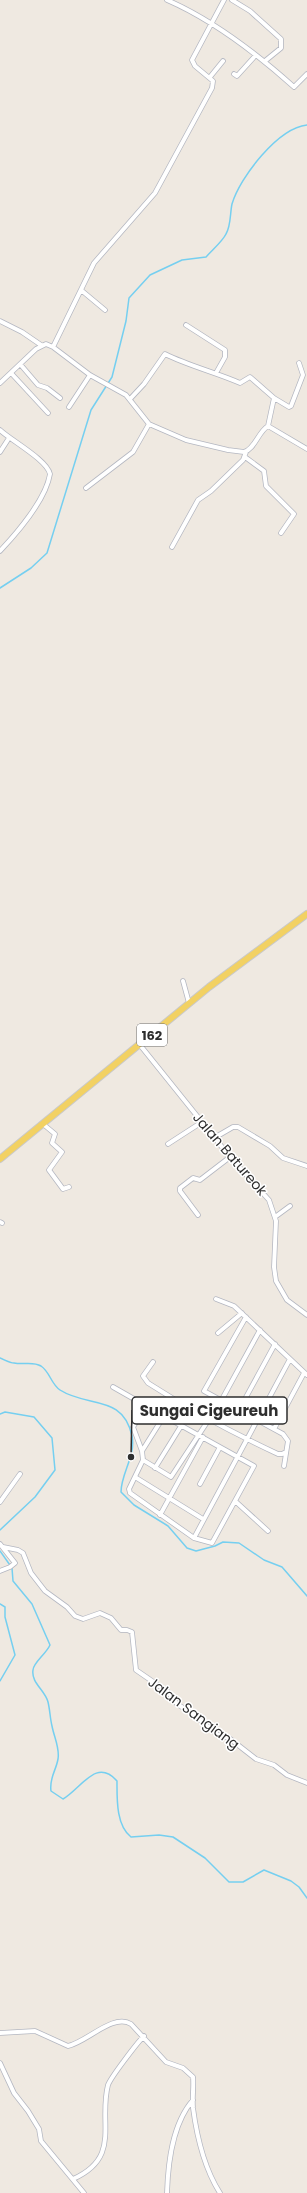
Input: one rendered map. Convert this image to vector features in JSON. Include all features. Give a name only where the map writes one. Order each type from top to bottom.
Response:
[{"type":"main road","name":"162","points":[[0,1158],[190,1003],[307,914]]},
{"type":"street","points":[[167,0],[211,24],[255,56],[265,61],[294,87],[307,74]]},
{"type":"street","points":[[53,347],[94,263],[161,184],[214,85],[210,77],[195,66],[192,60],[224,0]]},
{"type":"street","points":[[232,0],[250,11],[281,39],[281,48],[265,61]]},
{"type":"street","points":[[234,74],[237,76],[240,74],[255,56]]},
{"type":"street","points":[[210,77],[223,61]]},
{"type":"street","points":[[81,290],[104,310]]},
{"type":"street","points":[[0,321],[41,345]]},
{"type":"street","points":[[186,325],[225,350],[224,357],[216,373]]},
{"type":"street","points":[[0,383],[41,345],[46,344],[53,347],[90,375],[130,399],[149,424],[186,440],[228,450],[246,452]]},
{"type":"street","points":[[130,399],[154,371],[163,354],[189,365],[242,383],[249,376],[274,398],[289,407],[292,406],[303,375],[299,363]]},
{"type":"street","points":[[20,364],[38,385],[47,388],[60,398]]},
{"type":"street","points":[[11,373],[48,413]]},
{"type":"street","points":[[69,407],[90,375]]},
{"type":"street","points":[[172,547],[198,500],[211,491],[245,458],[246,452],[262,431],[268,426],[274,398]]},
{"type":"street","points":[[86,488],[132,452],[149,424]]},
{"type":"street","points":[[268,426],[307,449]]},
{"type":"street","points":[[0,430],[45,464],[50,474],[32,511],[22,526],[0,551]]},
{"type":"street","points":[[0,452],[9,438]]},
{"type":"street","points":[[245,458],[264,471],[266,486],[294,514],[281,533]]},
{"type":"street","points":[[183,981],[190,1003]]},
{"type":"street","name":"Jalan Batureok","points":[[140,1045],[230,1157],[264,1192],[273,1208],[275,1216],[276,1281],[287,1300],[307,1315]]},
{"type":"street","points":[[168,1144],[202,1122]]},
{"type":"street","points":[[43,1124],[55,1134],[52,1143],[62,1152],[49,1170],[64,1189],[69,1187]]},
{"type":"street","points":[[214,1138],[233,1127],[238,1127],[270,1146],[283,1158],[307,1166]]},
{"type":"street","points":[[198,1215],[180,1189],[193,1178],[200,1180],[230,1157]]},
{"type":"street","points":[[275,1216],[290,1206]]},
{"type":"street","points":[[216,1299],[229,1303],[246,1317],[306,1374],[274,1429]]},
{"type":"street","points":[[218,1333],[242,1314]]},
{"type":"street","points":[[246,1317],[204,1391],[283,1434],[288,1441],[284,1466]]},
{"type":"street","points":[[160,1515],[209,1420],[260,1330]]},
{"type":"street","points":[[239,1410],[275,1344]]},
{"type":"street","points":[[194,1538],[290,1359]]},
{"type":"street","points":[[153,1362],[143,1376],[145,1381],[209,1420],[278,1454],[286,1452]]},
{"type":"street","points":[[113,1387],[146,1407],[254,1466],[213,1542],[209,1544],[194,1538],[131,1496],[130,1489],[143,1460],[142,1451],[133,1427],[146,1407]]},
{"type":"street","points":[[142,1451],[164,1416]]},
{"type":"street","points":[[155,1468],[181,1426]]},
{"type":"street","points":[[143,1460],[171,1477],[201,1436]]},
{"type":"street","points":[[200,1484],[220,1447]]},
{"type":"street","points":[[0,1502],[20,1474]]},
{"type":"street","points":[[135,1477],[204,1519]]},
{"type":"street","points":[[235,1501],[268,1531]]},
{"type":"street","points":[[0,1571],[13,1566],[2,1545]]},
{"type":"street","name":"Jalan Sangiang","points":[[2,1545],[23,1553],[31,1573],[40,1585],[57,1601],[67,1607],[74,1616],[83,1619],[100,1612],[111,1618],[120,1630],[132,1632],[134,1638],[135,1666],[138,1672],[168,1692],[177,1704],[194,1714],[214,1732],[229,1738],[256,1760],[274,1765],[287,1775],[307,1783]]},
{"type":"street","points":[[0,2033],[35,2031],[68,2046],[114,2023],[124,2020],[131,2024],[144,2036],[166,2062],[183,2068],[190,2073],[194,2083],[193,2100],[201,2152],[208,2175],[220,2193]]},
{"type":"street","points":[[73,2179],[92,2166],[102,2152],[106,2137],[108,2085],[130,2050],[144,2036]]},
{"type":"street","points":[[0,2063],[14,2093],[28,2111],[39,2129],[41,2141],[84,2193]]},
{"type":"street","points":[[167,2193],[167,2180],[173,2147],[182,2115],[193,2100]]},
{"type":"waterway","points":[[0,588],[31,568],[47,553],[91,410],[112,377],[126,321],[129,298],[150,275],[182,260],[206,257],[228,231],[232,204],[236,193],[252,168],[273,144],[284,135],[296,128],[307,125]]},
{"type":"waterway","points":[[0,1358],[12,1363],[32,1363],[41,1366],[46,1371],[54,1385],[60,1390],[82,1399],[103,1404],[113,1408],[121,1414],[127,1423],[133,1443],[132,1451],[123,1478],[121,1492],[134,1505],[168,1526],[187,1548],[196,1551],[215,1546],[223,1542],[239,1543],[264,1560],[282,1567],[307,1596]]},
{"type":"waterway","points":[[0,1414],[5,1412],[34,1417],[52,1438],[55,1470],[35,1497],[0,1530]]},
{"type":"waterway","points":[[0,1551],[12,1568],[13,1581],[32,1604],[50,1645],[35,1664],[33,1675],[36,1683],[48,1702],[51,1723],[58,1751],[57,1763],[51,1782],[51,1791],[63,1799],[89,1777],[102,1772],[109,1774],[117,1781],[118,1811],[122,1826],[131,1837],[159,1835],[173,1837],[205,1858],[229,1882],[243,1882],[264,1870],[291,1881],[299,1887],[307,1898]]},
{"type":"waterway","points":[[0,1604],[5,1607],[5,1617],[15,1655],[0,1681]]},
{"type":"place","name":"Sungai Cigeureuh","points":[[131,1457]]}]
